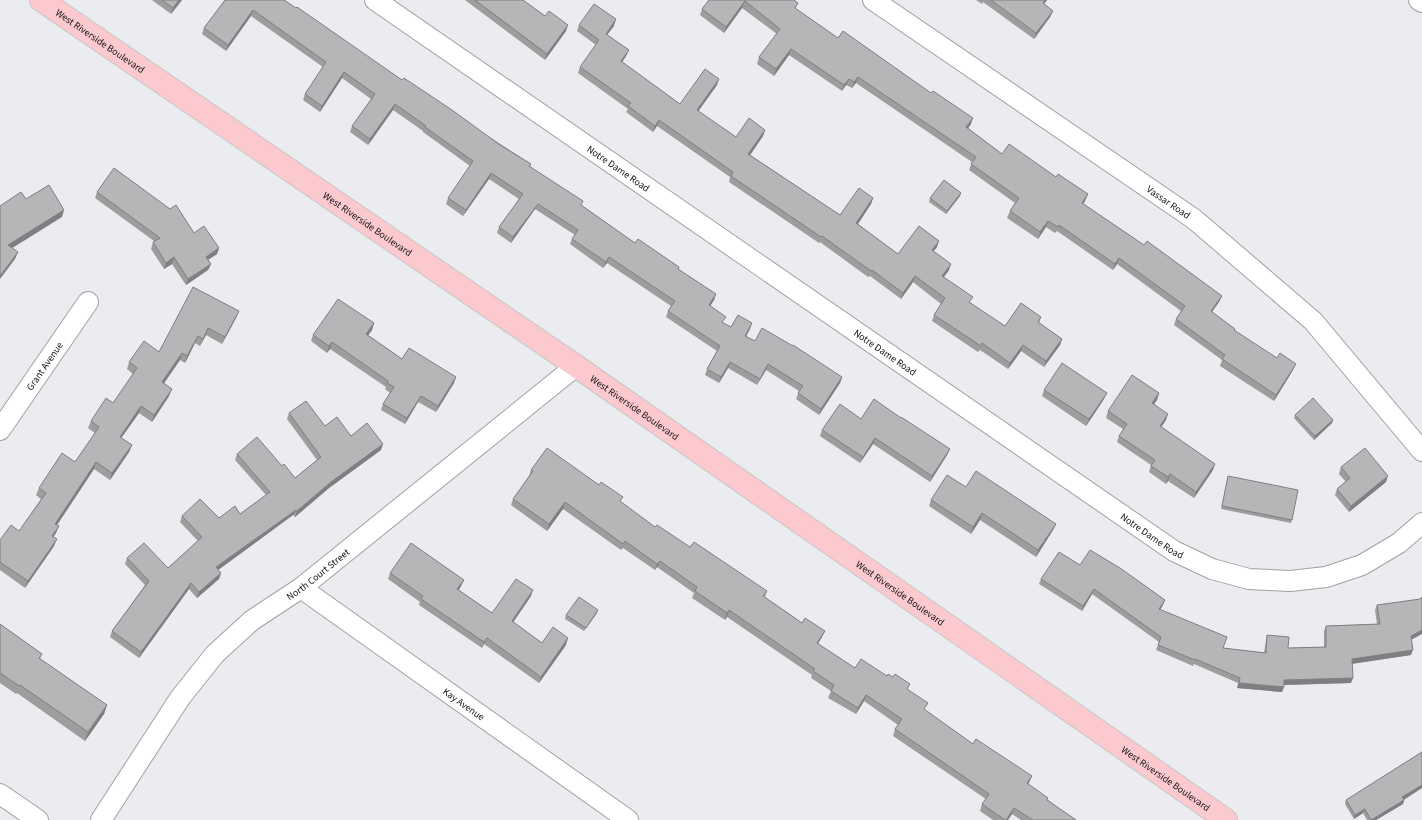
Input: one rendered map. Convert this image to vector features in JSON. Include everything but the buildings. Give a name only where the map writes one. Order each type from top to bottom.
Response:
[{"type":"main road","name":"West Riverside Boulevard","points":[[41,0],[576,366],[1226,820]]},
{"type":"street","name":"Notre Dame Road","points":[[375,0],[1174,551],[1212,569],[1249,579],[1290,581],[1326,576],[1362,565],[1399,543],[1422,523]]},
{"type":"street","name":"Vassar Road","points":[[873,0],[1194,219],[1313,322],[1422,451]]},
{"type":"street","name":"Grant Avenue","points":[[0,430],[88,302]]},
{"type":"street","name":"North Court Street","points":[[101,820],[180,698],[215,654],[251,621],[301,588],[576,366]]},
{"type":"street","name":"Kay Avenue","points":[[301,588],[628,820]]},
{"type":"street","points":[[0,794],[38,820]]}]
